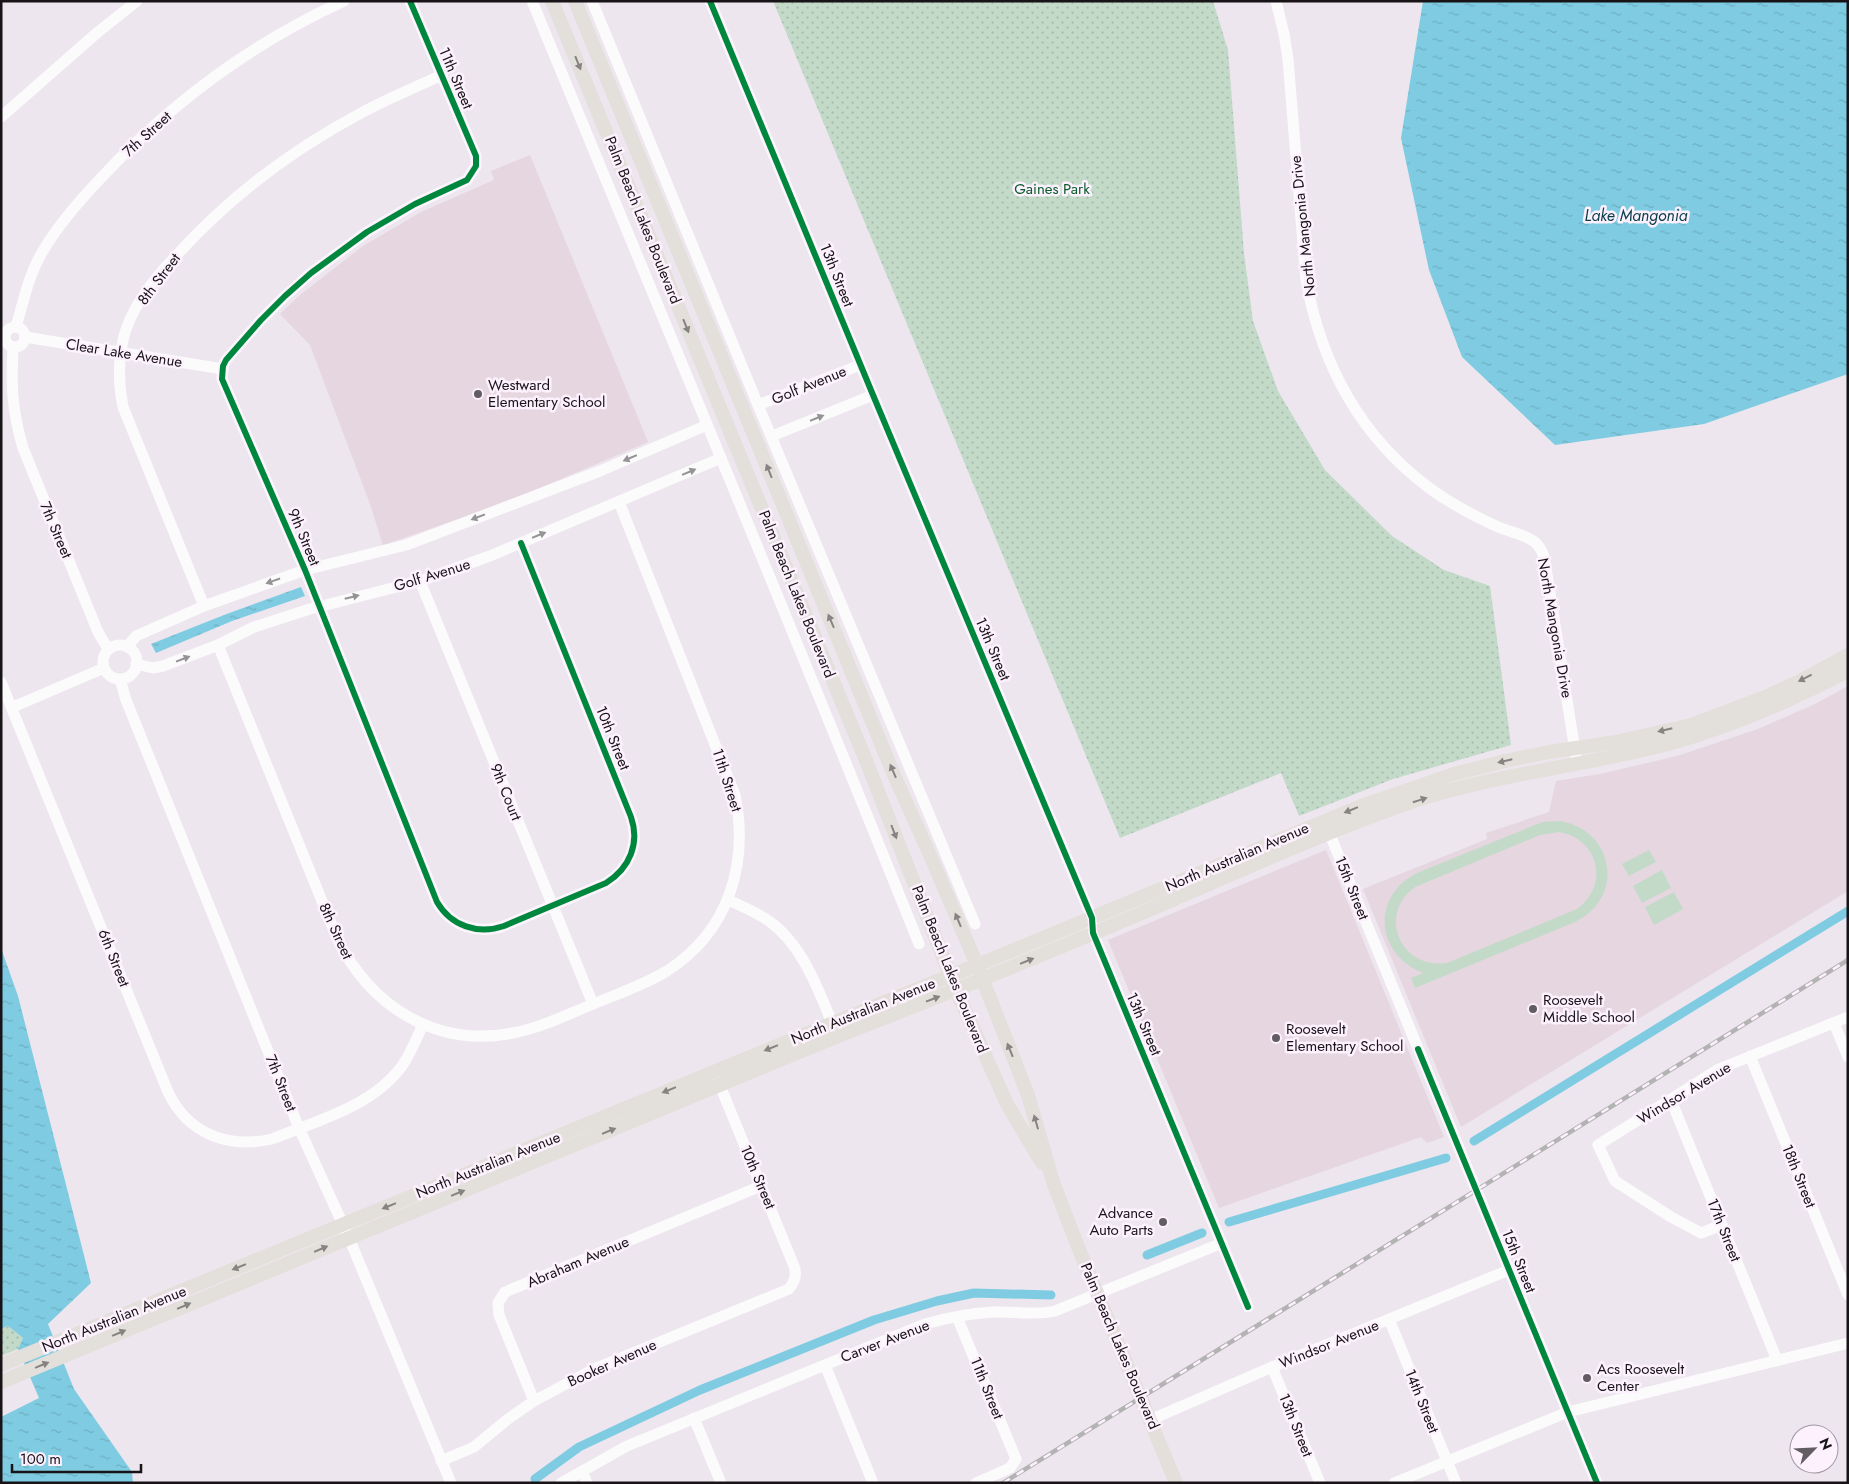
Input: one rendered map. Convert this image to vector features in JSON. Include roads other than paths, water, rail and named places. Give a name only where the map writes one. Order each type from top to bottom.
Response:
[{"type":"main road","name":"Palm Beach Lakes Boulevard","points":[[552,1],[867,763],[956,990],[1007,1104],[1053,1182]]},
{"type":"main road","name":"Palm Beach Lakes Boulevard","points":[[575,1],[796,540],[894,775],[977,965],[1028,1095],[1053,1182],[1176,1483]]},
{"type":"main road","points":[[626,181],[645,172]]},
{"type":"main road","name":"North Australian Avenue","points":[[1,1382],[838,1036],[956,990],[1093,933],[1405,790],[1454,774],[1505,761],[1616,742],[1698,722],[1765,697],[1848,655]]},
{"type":"main road","name":"North Australian Avenue","points":[[6,1363],[832,1022],[1327,827],[1458,788],[1642,750],[1704,733],[1778,706],[1848,671]]},
{"type":"main road","points":[[843,705],[862,697]]},
{"type":"street","points":[[1,117],[98,32],[137,1]]},
{"type":"street","name":"7th Street","points":[[16,327],[25,293],[41,254],[63,221],[115,163],[167,115],[231,66],[292,28],[344,1]]},
{"type":"street","name":"11th Street","points":[[222,369],[226,360],[249,332],[311,273],[338,252],[385,221],[416,204],[468,180],[476,166],[476,156],[410,1]]},
{"type":"street","points":[[532,1],[761,553],[919,944]]},
{"type":"street","points":[[592,1],[758,405],[975,924]]},
{"type":"street","name":"13th Street","points":[[710,1],[860,365],[1092,918],[1093,933],[1248,1307]]},
{"type":"street","name":"North Mangonia Drive","points":[[1276,1],[1288,59],[1306,280],[1310,305],[1325,353],[1340,383],[1362,419],[1384,446],[1408,470],[1454,504],[1498,527],[1529,538],[1542,551],[1546,562],[1577,763]]},
{"type":"street","points":[[583,22],[598,16]]},
{"type":"street","points":[[547,37],[564,30]]},
{"type":"street","name":"8th Street","points":[[204,606],[126,419],[119,383],[124,335],[131,318],[159,275],[204,227],[238,196],[298,150],[330,130],[442,75]]},
{"type":"street","points":[[16,327],[21,329],[25,337],[21,345],[13,347],[8,344],[3,336],[10,328],[16,327]]},
{"type":"street","name":"Clear Lake Avenue","points":[[25,337],[222,369]]},
{"type":"street","name":"7th Street","points":[[13,347],[12,398],[23,448],[98,632],[108,650]]},
{"type":"street","name":"Golf Avenue","points":[[758,405],[860,365]]},
{"type":"street","name":"9th Street","points":[[222,369],[224,386],[304,570],[440,908],[460,924],[472,929],[484,930],[504,926],[553,906]]},
{"type":"street","points":[[772,436],[873,396]]},
{"type":"street","points":[[127,647],[136,636],[204,606],[304,570],[406,545],[600,471],[707,425]]},
{"type":"street","name":"Golf Avenue","points":[[136,664],[152,668],[163,666],[218,645],[254,628],[318,606],[420,581],[521,543],[721,458]]},
{"type":"street","name":"11th Street","points":[[593,1004],[648,981],[677,964],[702,941],[714,925],[728,900],[740,855],[741,835],[735,795],[619,502]]},
{"type":"street","points":[[796,540],[812,533]]},
{"type":"street","name":"10th Street","points":[[521,543],[631,817],[634,830],[634,843],[631,854],[617,876],[606,883],[553,906]]},
{"type":"street","points":[[761,553],[777,546]]},
{"type":"street","name":"9th Court","points":[[420,581],[593,1004]]},
{"type":"street","points":[[117,645],[127,647],[134,654],[136,664],[133,672],[120,679],[111,676],[104,668],[103,658],[108,650],[117,645]]},
{"type":"street","name":"8th Street","points":[[218,645],[337,938],[346,956],[361,978],[380,997],[396,1009],[423,1024],[453,1033],[493,1036],[532,1028],[593,1004]]},
{"type":"street","points":[[12,707],[104,668]]},
{"type":"street","name":"7th Street","points":[[120,679],[126,700],[299,1128],[349,1238],[451,1483]]},
{"type":"street","name":"6th Street","points":[[1,682],[168,1092],[178,1109],[197,1127],[220,1139],[233,1142],[259,1142],[272,1139],[357,1104],[383,1087],[394,1076],[407,1058],[423,1024]]},
{"type":"street","points":[[849,770],[867,763]]},
{"type":"street","name":"15th Street","points":[[1327,827],[1597,1483]]},
{"type":"street","points":[[933,862],[946,855]]},
{"type":"street","points":[[728,900],[757,913],[770,922],[792,944],[808,970],[838,1036]]},
{"type":"street","name":"Windsor Avenue","points":[[1722,1225],[1702,1233],[1624,1189],[1615,1182],[1598,1145],[1719,1069],[1848,1017]]},
{"type":"street","points":[[1834,1023],[1848,1057]]},
{"type":"street","name":"18th Street","points":[[1750,1056],[1848,1295]]},
{"type":"street","name":"10th Street","points":[[714,1071],[794,1266],[796,1272],[793,1284]]},
{"type":"street","name":"17th Street","points":[[1670,1100],[1777,1360]]},
{"type":"street","name":"Abraham Avenue","points":[[534,1401],[499,1315],[498,1303],[505,1292],[761,1186]]},
{"type":"street","name":"Carver Avenue","points":[[561,1483],[627,1446],[925,1324],[992,1312],[1045,1314],[1222,1243]]},
{"type":"street","name":"Windsor Avenue","points":[[1150,1420],[1272,1367],[1509,1270]]},
{"type":"street","name":"Booker Avenue","points":[[441,1461],[474,1447],[534,1401],[594,1370],[788,1288],[793,1284]]},
{"type":"street","name":"11th Street","points":[[957,1317],[1016,1460],[1010,1468],[976,1483]]},
{"type":"street","name":"14th Street","points":[[1389,1319],[1456,1483]]},
{"type":"street","points":[[1394,1483],[1568,1412],[1848,1343]]},
{"type":"street","points":[[824,1364],[873,1483]]},
{"type":"street","name":"13th Street","points":[[1272,1367],[1320,1483]]},
{"type":"street","points":[[694,1418],[721,1483]]},
{"type":"street","points":[[582,1470],[587,1483]]},
{"type":"water","name":"Lake Mangonia","points":[[1423,1],[1848,1],[1848,374],[1704,424],[1555,445],[1462,357],[1429,270],[1401,138]]},
{"type":"water","points":[[301,587],[305,596],[232,621],[156,653],[151,644],[224,615]]},
{"type":"water","points":[[1,948],[18,996],[91,1283],[48,1324],[74,1389],[132,1472],[133,1483],[1,1483],[1,1417],[39,1398],[18,1349],[23,1338],[8,1326],[1,1329]]},
{"type":"waterway","points":[[1474,1141],[1848,911]]},
{"type":"waterway","points":[[1229,1222],[1446,1158]]},
{"type":"waterway","points":[[1147,1255],[1202,1233]]},
{"type":"waterway","points":[[535,1479],[579,1447],[700,1390],[874,1320],[937,1301],[974,1293],[1051,1295]]},
{"type":"railway","points":[[1003,1483],[1848,960]]},
{"type":"place","name":"Westward Elementary School","points":[[478,394]]},
{"type":"place","name":"Roosevelt Middle School","points":[[1533,1009]]},
{"type":"place","name":"Roosevelt Elementary School","points":[[1276,1038]]},
{"type":"place","name":"Advance Auto Parts","points":[[1163,1222]]},
{"type":"place","name":"Acs Roosevelt Center","points":[[1587,1378]]},
{"type":"park label","name":"Gaines Park","points":[[1052,189]]}]
